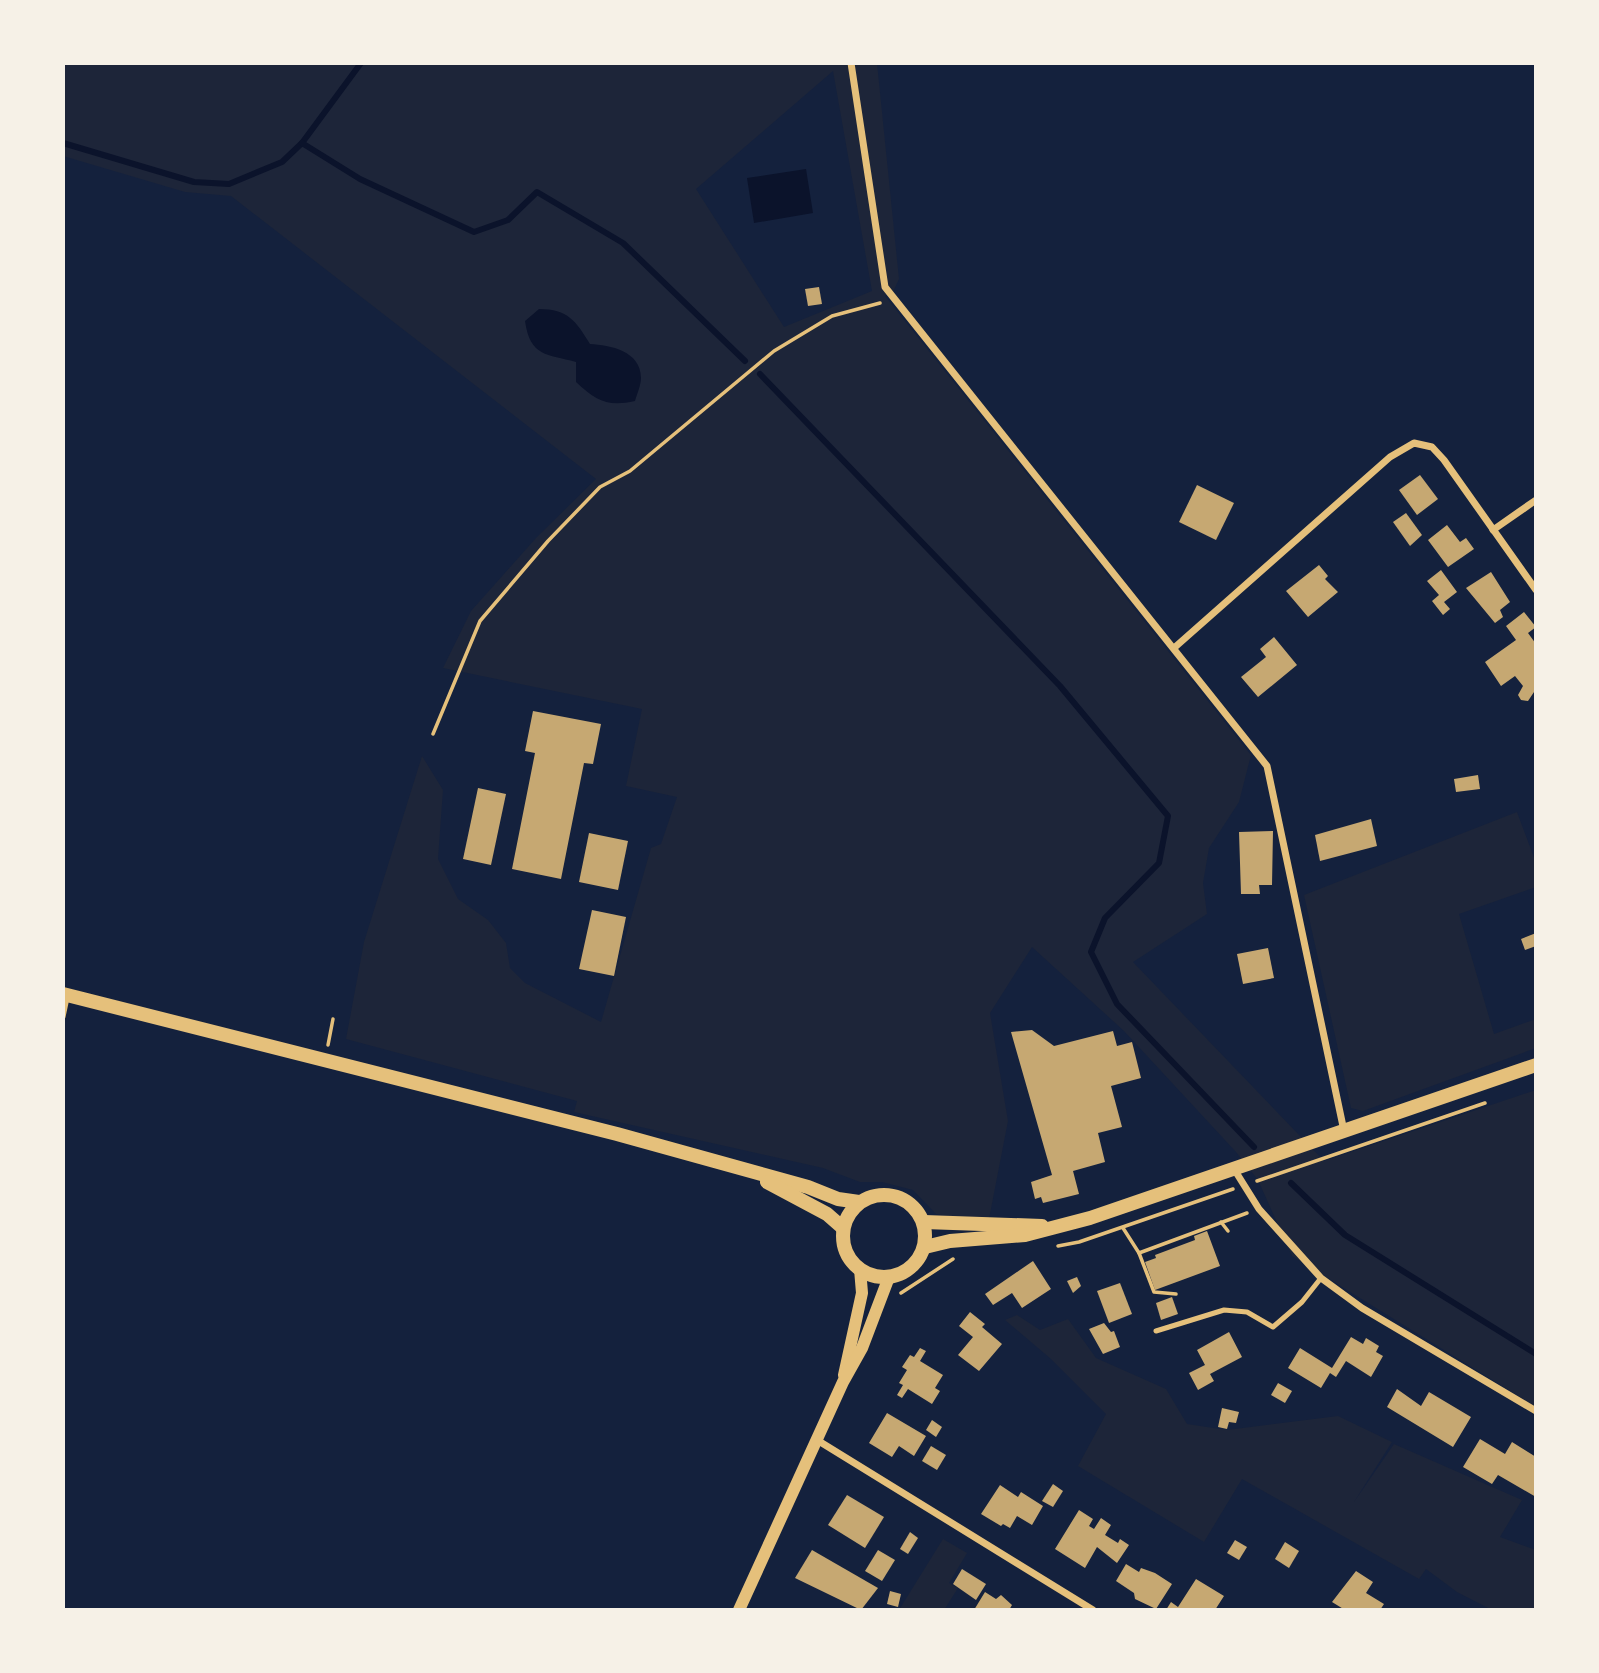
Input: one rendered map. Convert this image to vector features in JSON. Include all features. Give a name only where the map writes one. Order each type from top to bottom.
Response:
[{"type":"main road","points":[[65,994],[617,1134],[838,1199],[859,1202]]},
{"type":"main road","points":[[925,1247],[950,1241],[1025,1235],[1050,1226],[1090,1218],[1536,1065]]},
{"type":"main road","points":[[750,1172],[827,1214],[843,1228]]},
{"type":"main road","points":[[874,1196],[896,1197],[916,1209],[923,1222],[925,1247],[917,1261],[905,1272],[889,1277],[874,1276],[859,1269],[849,1258],[843,1244],[843,1228],[849,1214],[859,1202],[874,1196]]},
{"type":"main road","points":[[923,1222],[1050,1226]]},
{"type":"street","points":[[851,63],[885,287],[1267,766],[1344,1131]]},
{"type":"street","points":[[1174,648],[1390,457],[1414,443],[1432,447],[1444,460],[1536,590]]},
{"type":"street","points":[[1493,530],[1536,500]]},
{"type":"street","points":[[1234,1169],[1259,1209],[1321,1278],[1362,1308],[1536,1411]]},
{"type":"street","points":[[843,1382],[862,1293],[859,1269]]},
{"type":"street","points":[[739,1610],[843,1382],[862,1348],[889,1277]]},
{"type":"street","points":[[817,1440],[1093,1610]]},
{"type":"lane","points":[[63,1017],[65,994]]},
{"type":"lane","points":[[1156,1331],[1224,1310],[1247,1312],[1273,1327],[1302,1302],[1321,1278]]},
{"type":"path","points":[[433,734],[480,621],[548,541],[600,487],[630,471],[774,351],[832,316],[894,300]]},
{"type":"path","points":[[325,1060],[333,1019]]},
{"type":"path","points":[[1055,1246],[1079,1242],[1123,1228],[1485,1102]]},
{"type":"path","points":[[1139,1253],[1259,1209]]},
{"type":"path","points":[[1221,1222],[1228,1231]]},
{"type":"path","points":[[1123,1228],[1139,1253],[1154,1292],[1175,1294]]},
{"type":"path","points":[[880,1297],[897,1302],[901,1293],[958,1258]]},
{"type":"shaded area","points":[[63,63],[877,63],[899,279],[893,292],[885,296],[1251,755],[1239,802],[1209,848],[1203,883],[1207,914],[1133,962],[1324,1161],[1536,1090],[1536,1407],[1292,1256],[1258,1180],[1236,1152],[1124,1031],[1032,947],[990,1013],[1008,1121],[989,1219],[970,1220],[936,1214],[913,1190],[882,1182],[860,1182],[823,1168],[574,1112],[577,1101],[346,1039],[364,942],[422,756],[443,790],[438,859],[458,899],[488,920],[506,943],[510,968],[525,983],[601,1022],[651,848],[661,844],[677,797],[626,786],[642,709],[443,668],[471,611],[536,538],[596,479],[231,196],[185,192],[63,156]],"holes":[[[833,71],[872,291],[784,327],[696,189]]]},
{"type":"shaded area","points":[[806,169],[813,213],[754,223],[747,178]]},
{"type":"shaded area","points":[[539,309],[564,314],[580,329],[590,344],[615,348],[636,361],[641,378],[635,401],[610,403],[596,398],[576,382],[576,362],[548,355],[536,348],[527,333],[525,321]]},
{"type":"shaded area","points":[[1517,812],[1536,863],[1536,887],[1459,914],[1494,1034],[1536,1019],[1536,1048],[1363,1111],[1351,1108],[1304,895]]},
{"type":"shaded area","points":[[1017,1315],[1040,1330],[1068,1319],[1096,1358],[1166,1389],[1187,1424],[1227,1430],[1338,1416],[1392,1442],[1354,1502],[1394,1444],[1522,1500],[1500,1537],[1536,1550],[1536,1610],[1492,1610],[1457,1592],[1426,1569],[1419,1579],[1242,1479],[1204,1542],[1078,1466],[1106,1414],[1051,1359],[1005,1320]]},
{"type":"shaded area","points":[[943,1539],[967,1553],[949,1583],[958,1588],[944,1610],[899,1610]]},
{"type":"building","points":[[819,287],[822,304],[808,306],[805,289]]},
{"type":"building","points":[[1420,475],[1438,499],[1417,515],[1399,490]]},
{"type":"building","points":[[1197,485],[1234,503],[1216,540],[1179,522]]},
{"type":"building","points":[[1406,513],[1422,535],[1410,546],[1393,522]]},
{"type":"building","points":[[1447,525],[1460,542],[1466,538],[1474,549],[1448,567],[1428,540]]},
{"type":"building","points":[[1319,565],[1328,576],[1325,579],[1338,592],[1308,617],[1286,591]]},
{"type":"building","points":[[1441,570],[1457,592],[1444,602],[1450,609],[1443,615],[1432,601],[1439,595],[1427,581]]},
{"type":"building","points":[[1491,572],[1510,602],[1500,610],[1503,617],[1495,623],[1466,588]]},
{"type":"building","points":[[1524,612],[1536,627],[1528,633],[1536,644],[1536,689],[1528,701],[1521,700],[1518,695],[1523,686],[1515,676],[1501,686],[1485,662],[1516,640],[1506,626]]},
{"type":"building","points":[[1274,637],[1297,665],[1258,697],[1241,677],[1266,657],[1260,649]]},
{"type":"building","points":[[533,711],[601,724],[593,764],[584,763],[561,879],[512,869],[535,753],[525,751]]},
{"type":"building","points":[[1478,775],[1480,789],[1456,792],[1454,779]]},
{"type":"building","points":[[478,788],[506,794],[491,865],[463,859]]},
{"type":"building","points":[[1371,819],[1377,846],[1320,861],[1315,835]]},
{"type":"building","points":[[1273,831],[1272,885],[1259,885],[1260,894],[1241,894],[1239,832]]},
{"type":"building","points":[[589,833],[628,841],[618,890],[579,882]]},
{"type":"building","points":[[592,910],[626,917],[614,976],[579,969]]},
{"type":"building","points":[[1536,933],[1536,946],[1525,950],[1521,939]]},
{"type":"building","points":[[1268,948],[1274,978],[1243,984],[1237,954]]},
{"type":"building","points":[[1032,1030],[1054,1046],[1113,1031],[1117,1046],[1132,1042],[1141,1078],[1111,1086],[1122,1127],[1098,1133],[1105,1162],[1073,1171],[1079,1194],[1043,1203],[1041,1197],[1035,1199],[1031,1182],[1052,1175],[1011,1032]]},
{"type":"building","points":[[1207,1231],[1220,1266],[1155,1290],[1145,1262],[1156,1258],[1155,1255],[1195,1240],[1194,1236]]},
{"type":"building","points":[[1033,1261],[1051,1289],[1022,1308],[1012,1293],[993,1305],[985,1294]]},
{"type":"building","points":[[1077,1277],[1081,1286],[1073,1293],[1067,1281]]},
{"type":"building","points":[[1120,1283],[1132,1314],[1109,1323],[1097,1291]]},
{"type":"building","points":[[1172,1297],[1178,1314],[1161,1320],[1156,1303]]},
{"type":"building","points":[[970,1312],[985,1324],[982,1327],[1002,1344],[979,1371],[958,1355],[973,1337],[959,1326]]},
{"type":"building","points":[[1104,1323],[1111,1332],[1114,1331],[1120,1347],[1103,1354],[1089,1329]]},
{"type":"building","points":[[1229,1332],[1242,1357],[1210,1374],[1214,1381],[1198,1390],[1189,1373],[1205,1365],[1197,1350]]},
{"type":"building","points":[[1351,1337],[1363,1344],[1366,1338],[1379,1346],[1376,1352],[1383,1356],[1371,1377],[1346,1361],[1336,1377],[1330,1373],[1321,1388],[1288,1368],[1300,1348],[1332,1368]]},
{"type":"building","points":[[920,1348],[926,1351],[920,1361],[943,1375],[935,1388],[940,1391],[932,1404],[908,1389],[902,1398],[897,1395],[903,1385],[899,1383],[907,1370],[902,1367],[910,1355],[914,1357]]},
{"type":"building","points":[[1278,1383],[1292,1391],[1285,1403],[1271,1395]]},
{"type":"building","points":[[1397,1389],[1421,1406],[1429,1392],[1471,1417],[1453,1447],[1387,1407]]},
{"type":"building","points":[[1222,1408],[1239,1412],[1236,1423],[1229,1422],[1227,1429],[1218,1427]]},
{"type":"building","points":[[887,1413],[926,1436],[914,1456],[899,1446],[892,1457],[869,1443]]},
{"type":"building","points":[[932,1420],[942,1427],[936,1437],[926,1430]]},
{"type":"building","points":[[1480,1439],[1505,1454],[1512,1442],[1536,1457],[1536,1497],[1498,1475],[1492,1484],[1463,1467]]},
{"type":"building","points":[[931,1446],[946,1455],[937,1470],[922,1461]]},
{"type":"building","points":[[1053,1484],[1063,1491],[1053,1507],[1042,1501]]},
{"type":"building","points":[[1000,1485],[1018,1497],[1021,1492],[1043,1506],[1032,1525],[1017,1516],[1010,1528],[1003,1524],[1001,1526],[981,1514]]},
{"type":"building","points":[[847,1495],[884,1517],[865,1548],[828,1525]]},
{"type":"building","points":[[1079,1510],[1093,1519],[1089,1526],[1094,1529],[1101,1518],[1111,1525],[1105,1535],[1118,1543],[1120,1539],[1129,1545],[1117,1563],[1097,1547],[1085,1568],[1055,1549]]},
{"type":"building","points":[[910,1532],[918,1538],[908,1554],[900,1549]]},
{"type":"building","points":[[1235,1540],[1247,1547],[1239,1560],[1227,1553]]},
{"type":"building","points":[[1285,1542],[1299,1551],[1289,1568],[1275,1559]]},
{"type":"building","points":[[812,1550],[878,1588],[861,1610],[795,1578]]},
{"type":"building","points":[[878,1550],[895,1560],[882,1581],[865,1571]]},
{"type":"building","points":[[1126,1564],[1139,1572],[1141,1568],[1155,1573],[1172,1584],[1156,1609],[1135,1599],[1134,1593],[1116,1581]]},
{"type":"building","points":[[962,1569],[986,1584],[976,1600],[953,1584]]},
{"type":"building","points":[[1356,1571],[1373,1582],[1366,1593],[1384,1604],[1380,1610],[1345,1610],[1332,1602]]},
{"type":"building","points":[[1196,1579],[1224,1596],[1215,1610],[1166,1610],[1171,1602],[1178,1607]]},
{"type":"building","points":[[890,1591],[901,1594],[898,1607],[887,1604]]},
{"type":"building","points":[[985,1592],[996,1599],[1001,1595],[1012,1605],[1009,1610],[974,1610]]},
{"type":"waterway","points":[[63,143],[194,182],[229,184],[282,162],[302,143],[361,63]]},
{"type":"waterway","points":[[302,143],[360,179],[474,232],[508,220],[537,192],[623,243],[745,361]]},
{"type":"waterway","points":[[760,374],[1060,686],[1168,816],[1159,863],[1105,918],[1091,952],[1117,1004],[1254,1147]]},
{"type":"waterway","points":[[1291,1183],[1345,1235],[1536,1354]]}]
